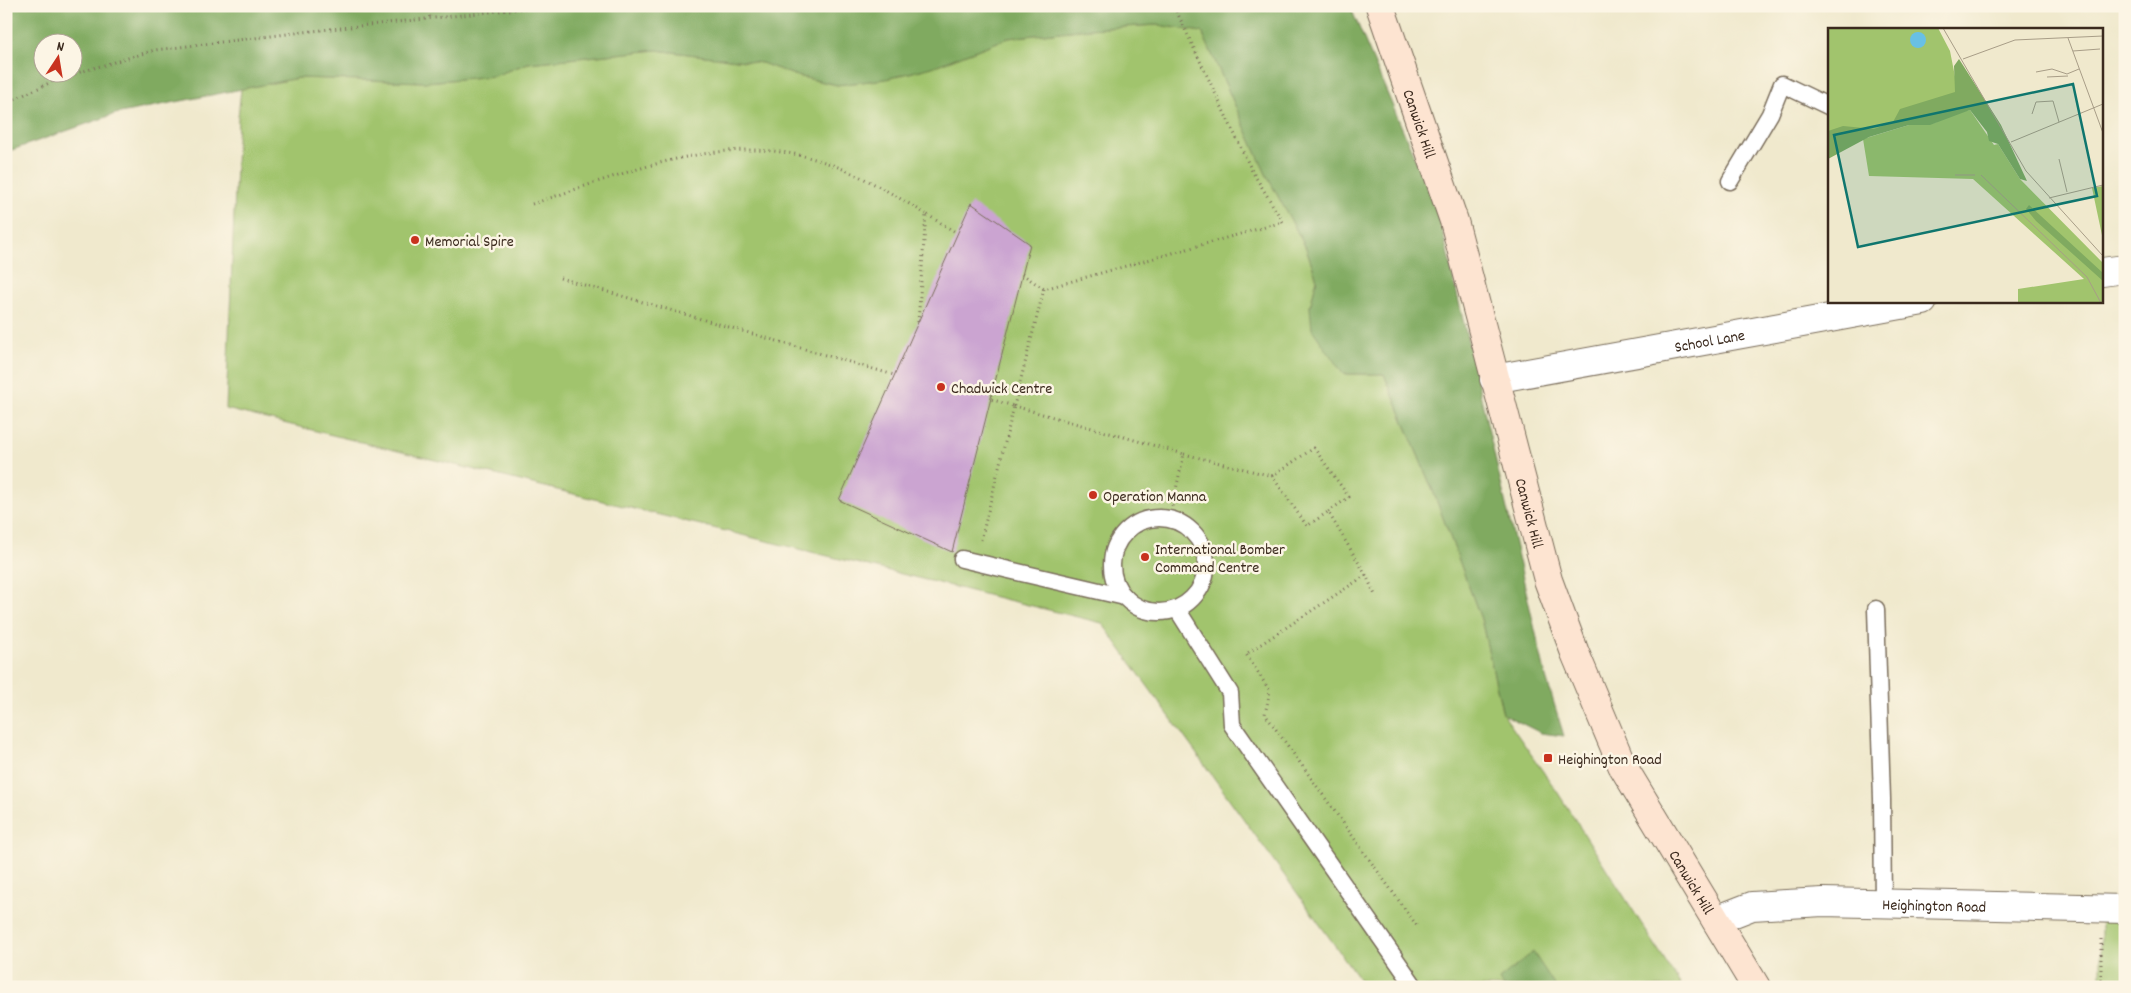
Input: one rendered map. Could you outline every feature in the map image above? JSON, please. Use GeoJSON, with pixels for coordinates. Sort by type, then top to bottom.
{"type":"FeatureCollection","features":[{"type":"Feature","properties":{"kind":"main road","name":"Canwick Hill"},"geometry":{"type":"LineString","coordinates":[[1380,6],[1454,220],[1548,580],[1574,653],[1622,765],[1756,987]]}},
{"type":"Feature","properties":{"kind":"street"},"geometry":{"type":"LineString","coordinates":[[2104,272],[2125,269]]}},
{"type":"Feature","properties":{"kind":"street","name":"School Lane"},"geometry":{"type":"LineString","coordinates":[[1494,379],[1918,302]]}},
{"type":"Feature","properties":{"kind":"street","name":"Heighington Road"},"geometry":{"type":"LineString","coordinates":[[1716,920],[1752,906],[1823,902],[2113,909]]}},
{"type":"Feature","properties":{"kind":"lane"},"geometry":{"type":"LineString","coordinates":[[1730,182],[1770,114],[1782,84],[1828,106]]}},
{"type":"Feature","properties":{"kind":"lane"},"geometry":{"type":"LineString","coordinates":[[1148,520],[1179,522],[1192,531],[1201,544],[1206,559],[1205,574],[1200,589],[1190,601],[1177,609],[1163,612],[1148,611],[1133,604],[1125,597],[1121,594],[1114,579],[1112,564],[1114,548],[1122,535],[1134,525],[1148,520]]}},
{"type":"Feature","properties":{"kind":"lane"},"geometry":{"type":"LineString","coordinates":[[969,560],[1125,597]]}},
{"type":"Feature","properties":{"kind":"lane"},"geometry":{"type":"LineString","coordinates":[[1177,609],[1230,693],[1232,725],[1415,987]]}},
{"type":"Feature","properties":{"kind":"lane"},"geometry":{"type":"LineString","coordinates":[[1876,609],[1883,904]]}},
{"type":"Feature","properties":{"kind":"path"},"geometry":{"type":"LineString","coordinates":[[428,6],[430,18]]}},
{"type":"Feature","properties":{"kind":"path"},"geometry":{"type":"LineString","coordinates":[[6,103],[60,78],[155,50],[547,6]]}},
{"type":"Feature","properties":{"kind":"path"},"geometry":{"type":"LineString","coordinates":[[1022,274],[1044,289],[1283,222],[1252,171],[1174,6]]}},
{"type":"Feature","properties":{"kind":"path"},"geometry":{"type":"LineString","coordinates":[[532,204],[683,157],[737,150],[787,152],[830,164],[875,182],[957,233]]}},
{"type":"Feature","properties":{"kind":"path"},"geometry":{"type":"LineString","coordinates":[[918,322],[926,214]]}},
{"type":"Feature","properties":{"kind":"path"},"geometry":{"type":"LineString","coordinates":[[560,278],[894,374]]}},
{"type":"Feature","properties":{"kind":"path"},"geometry":{"type":"LineString","coordinates":[[969,560],[1014,406],[1044,289]]}},
{"type":"Feature","properties":{"kind":"path"},"geometry":{"type":"LineString","coordinates":[[990,399],[1184,454],[1272,476],[1307,526],[1349,497],[1314,448],[1272,476]]}},
{"type":"Feature","properties":{"kind":"path"},"geometry":{"type":"LineString","coordinates":[[1169,520],[1184,454]]}},
{"type":"Feature","properties":{"kind":"path"},"geometry":{"type":"LineString","coordinates":[[1328,512],[1366,575],[1375,595]]}},
{"type":"Feature","properties":{"kind":"path"},"geometry":{"type":"LineString","coordinates":[[1366,575],[1246,654],[1270,691],[1265,714],[1417,926]]}},
{"type":"Feature","properties":{"kind":"path"},"geometry":{"type":"LineString","coordinates":[[2102,987],[2113,909]]}},
{"type":"Feature","properties":{"kind":"green space"},"geometry":{"type":"Polygon","coordinates":[[[6,6],[330,6],[350,15],[406,6],[1350,6],[1438,212],[1546,677],[1564,736],[1541,733],[1503,714],[1481,619],[1433,491],[1384,374],[1343,374],[1312,329],[1310,307],[1317,279],[1306,248],[1266,174],[1202,32],[1157,25],[1087,29],[1008,38],[932,67],[886,79],[837,85],[797,76],[762,63],[656,50],[528,63],[494,76],[426,82],[298,78],[115,114],[6,152],[6,6]]]}},
{"type":"Feature","properties":{"kind":"green space","name":"International Bomber Command Centre"},"geometry":{"type":"Polygon","coordinates":[[[1158,25],[1202,32],[1266,174],[1306,248],[1317,279],[1310,307],[1343,374],[1384,374],[1433,491],[1481,619],[1503,714],[1558,793],[1682,987],[1365,987],[1102,623],[226,409],[238,117],[241,89],[298,78],[426,82],[494,76],[528,63],[656,50],[762,63],[797,76],[837,85],[886,79],[932,67],[1008,38],[1087,29],[1158,25]]]}},
{"type":"Feature","properties":{"kind":"green space"},"geometry":{"type":"Polygon","coordinates":[[[2101,920],[2125,921],[2125,987],[2101,987],[2101,920]]]}},
{"type":"Feature","properties":{"kind":"green space"},"geometry":{"type":"Polygon","coordinates":[[[1533,952],[1556,987],[1503,987],[1499,980],[1533,952]]]}},
{"type":"Feature","properties":{"kind":"building","name":"Chadwick Centre"},"geometry":{"type":"Polygon","coordinates":[[[971,203],[1030,244],[952,552],[839,500],[971,203]]]}},
{"type":"Feature","properties":{"kind":"place","name":"Memorial Spire"},"geometry":{"type":"Point","coordinates":[415,240]}},
{"type":"Feature","properties":{"kind":"place","name":"Chadwick Centre"},"geometry":{"type":"Point","coordinates":[941,387]}},
{"type":"Feature","properties":{"kind":"place","name":"Operation Manna"},"geometry":{"type":"Point","coordinates":[1093,495]}},
{"type":"Feature","properties":{"kind":"place","name":"International Bomber Command Centre"},"geometry":{"type":"Point","coordinates":[1145,557]}},
{"type":"Feature","properties":{"kind":"place","name":"Heighington Road"},"geometry":{"type":"Point","coordinates":[1548,758]}}]}
